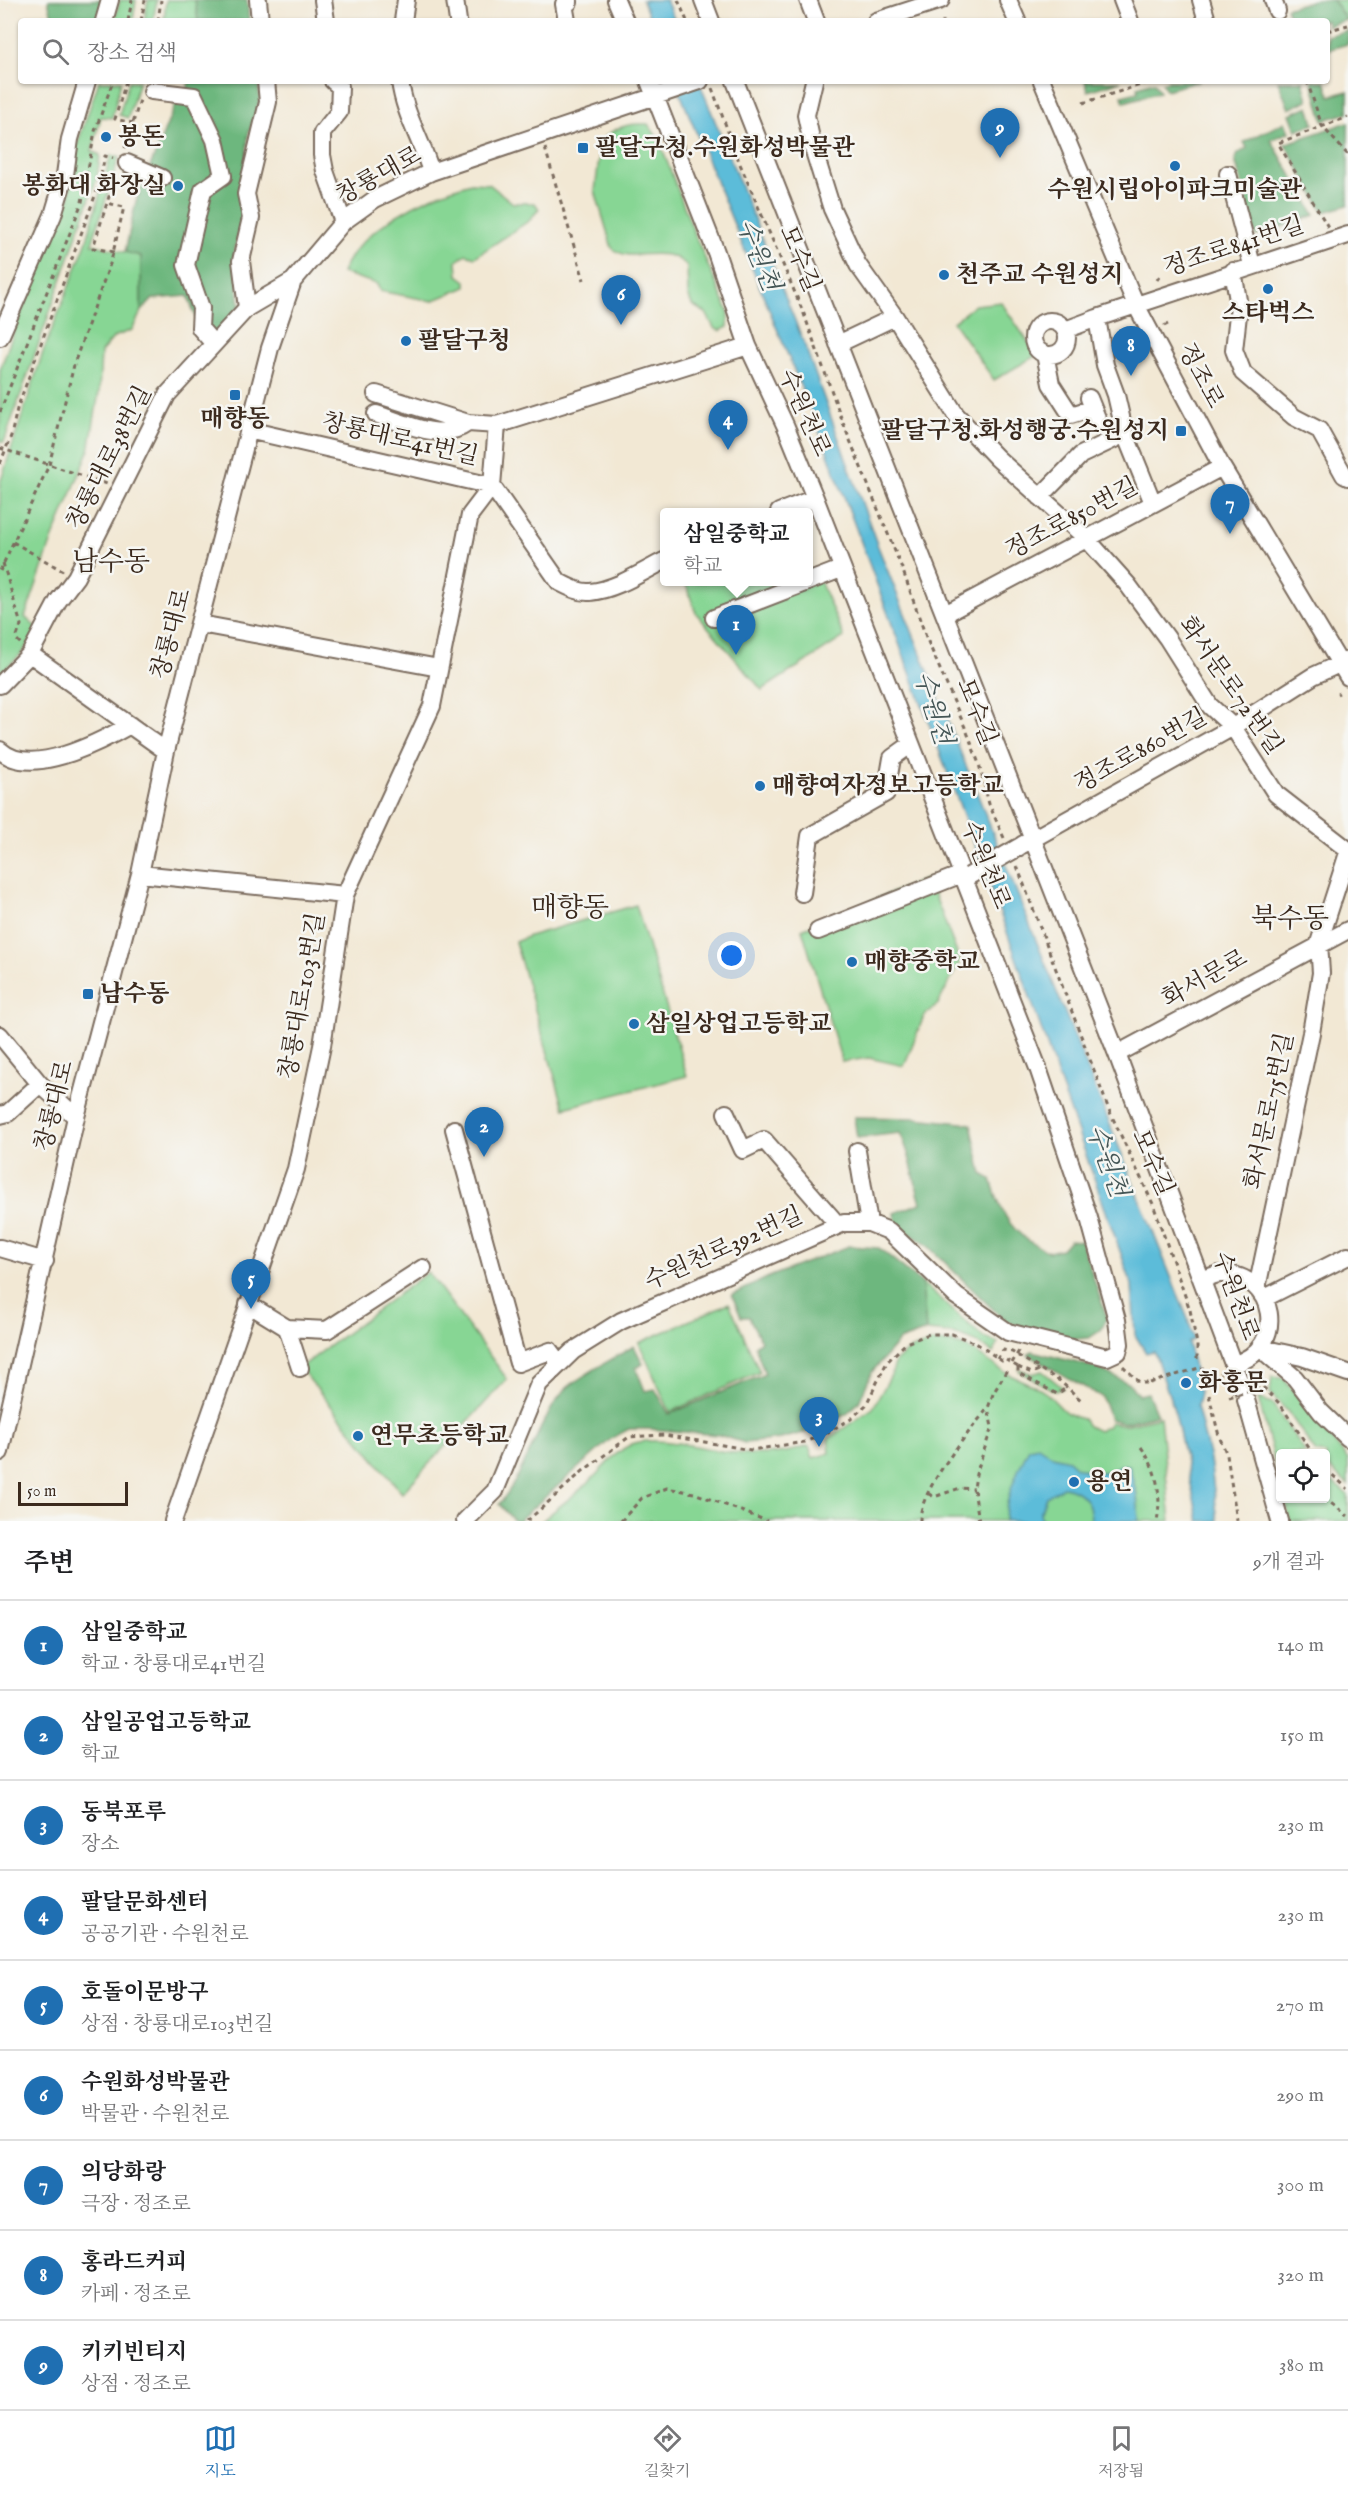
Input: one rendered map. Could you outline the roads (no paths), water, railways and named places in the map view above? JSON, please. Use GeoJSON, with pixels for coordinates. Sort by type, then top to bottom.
{"type":"FeatureCollection","features":[{"type":"Feature","properties":{"kind":"street"},"geometry":{"type":"LineString","coordinates":[[105,18],[110,0]]}},
{"type":"Feature","properties":{"kind":"street"},"geometry":{"type":"LineString","coordinates":[[258,0],[260,18]]}},
{"type":"Feature","properties":{"kind":"street"},"geometry":{"type":"LineString","coordinates":[[323,0],[326,18]]}},
{"type":"Feature","properties":{"kind":"street"},"geometry":{"type":"LineString","coordinates":[[403,18],[406,0]]}},
{"type":"Feature","properties":{"kind":"street"},"geometry":{"type":"LineString","coordinates":[[455,0],[458,18]]}},
{"type":"Feature","properties":{"kind":"street"},"geometry":{"type":"LineString","coordinates":[[566,18],[564,4],[569,2],[568,0]]}},
{"type":"Feature","properties":{"kind":"street"},"geometry":{"type":"LineString","coordinates":[[615,0],[624,18]]}},
{"type":"Feature","properties":{"kind":"street"},"geometry":{"type":"LineString","coordinates":[[703,0],[710,18]]}},
{"type":"Feature","properties":{"kind":"street"},"geometry":{"type":"LineString","coordinates":[[808,0],[815,18]]}},
{"type":"Feature","properties":{"kind":"street"},"geometry":{"type":"LineString","coordinates":[[880,18],[897,7],[941,0]]}},
{"type":"Feature","properties":{"kind":"street"},"geometry":{"type":"LineString","coordinates":[[1008,0],[1016,18]]}},
{"type":"Feature","properties":{"kind":"street"},"geometry":{"type":"LineString","coordinates":[[1122,0],[1129,18]]}},
{"type":"Feature","properties":{"kind":"street"},"geometry":{"type":"LineString","coordinates":[[1201,0],[1206,18]]}},
{"type":"Feature","properties":{"kind":"street"},"geometry":{"type":"LineString","coordinates":[[0,337],[53,215],[65,175],[70,139],[86,84]]}},
{"type":"Feature","properties":{"kind":"street"},"geometry":{"type":"LineString","coordinates":[[247,308],[241,261],[251,218],[246,194],[268,102],[266,84]]}},
{"type":"Feature","properties":{"kind":"street"},"geometry":{"type":"LineString","coordinates":[[341,84],[339,112],[322,133],[322,155],[325,171],[343,222]]}},
{"type":"Feature","properties":{"kind":"street","name":"창룡대로"},"geometry":{"type":"LineString","coordinates":[[0,1452],[76,1117],[140,874],[166,751],[270,348],[293,281],[343,222],[375,199],[431,172],[541,135],[652,89],[682,84]]}},
{"type":"Feature","properties":{"kind":"street","name":"수원천로"},"geometry":{"type":"LineString","coordinates":[[736,84],[945,614],[1018,847],[1117,1054],[1203,1279],[1228,1368],[1280,1521]]}},
{"type":"Feature","properties":{"kind":"street","name":"화서문로72번길"},"geometry":{"type":"LineString","coordinates":[[813,84],[806,115],[813,148],[832,209],[858,265],[895,317],[956,415],[997,458],[1086,538],[1147,612],[1210,706],[1233,727],[1276,794],[1348,851]]}},
{"type":"Feature","properties":{"kind":"street","name":"정조로"},"geometry":{"type":"LineString","coordinates":[[1043,84],[1136,305],[1222,467],[1345,667]]}},
{"type":"Feature","properties":{"kind":"street"},"geometry":{"type":"LineString","coordinates":[[400,86],[431,172]]}},
{"type":"Feature","properties":{"kind":"street","name":"수원천로"},"geometry":{"type":"LineString","coordinates":[[652,89],[716,252],[748,346],[786,427],[910,745],[965,876],[1038,1068],[1089,1218],[1120,1334],[1120,1344],[1113,1356],[1100,1356],[1008,1332],[956,1296],[889,1231],[868,1223]]}},
{"type":"Feature","properties":{"kind":"street"},"geometry":{"type":"LineString","coordinates":[[152,91],[194,96],[215,140],[223,176],[203,190],[186,265],[201,308],[200,328],[214,344]]}},
{"type":"Feature","properties":{"kind":"street"},"geometry":{"type":"LineString","coordinates":[[127,163],[162,178]]}},
{"type":"Feature","properties":{"kind":"street"},"geometry":{"type":"LineString","coordinates":[[1228,174],[1252,265]]}},
{"type":"Feature","properties":{"kind":"street","name":"정조로841번길"},"geometry":{"type":"LineString","coordinates":[[1065,330],[1233,271],[1342,237]]}},
{"type":"Feature","properties":{"kind":"street"},"geometry":{"type":"LineString","coordinates":[[1233,271],[1239,306],[1234,350],[1243,374],[1294,417],[1319,430],[1344,475],[1348,477]]}},
{"type":"Feature","properties":{"kind":"street","name":"창룡대로38번길"},"geometry":{"type":"LineString","coordinates":[[0,685],[30,654],[58,601],[76,577],[167,395],[247,308],[293,281]]}},
{"type":"Feature","properties":{"kind":"street"},"geometry":{"type":"LineString","coordinates":[[838,344],[895,317]]}},
{"type":"Feature","properties":{"kind":"street"},"geometry":{"type":"LineString","coordinates":[[1097,318],[1105,365],[1116,395],[1125,434],[1154,503]]}},
{"type":"Feature","properties":{"kind":"street"},"geometry":{"type":"LineString","coordinates":[[1045,354],[1060,351],[1066,341],[1065,330],[1052,321],[1037,327],[1033,342],[1045,354],[1051,384],[1071,415],[1091,403],[1101,428]]}},
{"type":"Feature","properties":{"kind":"street"},"geometry":{"type":"LineString","coordinates":[[376,394],[468,423],[497,424],[748,346]]}},
{"type":"Feature","properties":{"kind":"street"},"geometry":{"type":"LineString","coordinates":[[376,414],[443,434],[458,430],[468,423]]}},
{"type":"Feature","properties":{"kind":"street"},"geometry":{"type":"LineString","coordinates":[[492,486],[497,424]]}},
{"type":"Feature","properties":{"kind":"street","name":"창룡대로41번길"},"geometry":{"type":"LineString","coordinates":[[249,430],[492,486],[559,582],[575,591],[590,592],[614,585],[660,563]]}},
{"type":"Feature","properties":{"kind":"street"},"geometry":{"type":"LineString","coordinates":[[1040,497],[1081,454],[1125,434]]}},
{"type":"Feature","properties":{"kind":"street","name":"정조로850번길"},"geometry":{"type":"LineString","coordinates":[[945,614],[1222,467]]}},
{"type":"Feature","properties":{"kind":"street","name":"창룡대로103번길"},"geometry":{"type":"LineString","coordinates":[[172,1521],[296,1169],[322,1046],[345,895],[432,706],[470,515],[492,486]]}},
{"type":"Feature","properties":{"kind":"street"},"geometry":{"type":"LineString","coordinates":[[791,508],[814,498]]}},
{"type":"Feature","properties":{"kind":"street"},"geometry":{"type":"LineString","coordinates":[[813,580],[841,569]]}},
{"type":"Feature","properties":{"kind":"street"},"geometry":{"type":"LineString","coordinates":[[714,618],[797,586]]}},
{"type":"Feature","properties":{"kind":"street"},"geometry":{"type":"LineString","coordinates":[[200,624],[439,668]]}},
{"type":"Feature","properties":{"kind":"street"},"geometry":{"type":"LineString","coordinates":[[30,654],[166,751]]}},
{"type":"Feature","properties":{"kind":"street","name":"정조로860번길"},"geometry":{"type":"LineString","coordinates":[[818,931],[965,876],[1233,727],[1313,676],[1345,667]]}},
{"type":"Feature","properties":{"kind":"street"},"geometry":{"type":"LineString","coordinates":[[0,750],[4,754],[32,762],[92,746],[130,725]]}},
{"type":"Feature","properties":{"kind":"street"},"geometry":{"type":"LineString","coordinates":[[802,893],[810,836],[886,793],[892,758],[910,745]]}},
{"type":"Feature","properties":{"kind":"street"},"geometry":{"type":"LineString","coordinates":[[1319,943],[1348,851]]}},
{"type":"Feature","properties":{"kind":"street"},"geometry":{"type":"LineString","coordinates":[[140,874],[345,895]]}},
{"type":"Feature","properties":{"kind":"street","name":"화서문로"},"geometry":{"type":"LineString","coordinates":[[1117,1054],[1319,943],[1348,930]]}},
{"type":"Feature","properties":{"kind":"street","name":"화서문로75번길"},"geometry":{"type":"LineString","coordinates":[[1261,1293],[1321,973],[1319,943]]}},
{"type":"Feature","properties":{"kind":"street"},"geometry":{"type":"LineString","coordinates":[[0,1035],[40,1084],[76,1117]]}},
{"type":"Feature","properties":{"kind":"street"},"geometry":{"type":"LineString","coordinates":[[0,1116],[8,1113],[40,1084]]}},
{"type":"Feature","properties":{"kind":"street"},"geometry":{"type":"LineString","coordinates":[[726,1113],[743,1150],[764,1140],[838,1225]]}},
{"type":"Feature","properties":{"kind":"street"},"geometry":{"type":"LineString","coordinates":[[454,1129],[518,1363],[550,1351],[559,1363]]}},
{"type":"Feature","properties":{"kind":"street"},"geometry":{"type":"LineString","coordinates":[[857,1151],[868,1223]]}},
{"type":"Feature","properties":{"kind":"street","name":"수원천로392번길"},"geometry":{"type":"LineString","coordinates":[[465,1521],[495,1491],[539,1384],[559,1363],[621,1321],[838,1225],[857,1221],[868,1223]]}},
{"type":"Feature","properties":{"kind":"street"},"geometry":{"type":"LineString","coordinates":[[0,1248],[45,1261]]}},
{"type":"Feature","properties":{"kind":"street"},"geometry":{"type":"LineString","coordinates":[[1261,1293],[1348,1256]]}},
{"type":"Feature","properties":{"kind":"street"},"geometry":{"type":"LineString","coordinates":[[248,1304],[288,1328],[327,1330],[423,1268]]}},
{"type":"Feature","properties":{"kind":"street"},"geometry":{"type":"LineString","coordinates":[[1203,1279],[1222,1274],[1243,1280],[1261,1293],[1270,1331],[1254,1355],[1228,1368]]}},
{"type":"Feature","properties":{"kind":"street"},"geometry":{"type":"LineString","coordinates":[[288,1328],[300,1368]]}},
{"type":"Feature","properties":{"kind":"street"},"geometry":{"type":"LineString","coordinates":[[1260,1348],[1302,1357],[1348,1373]]}},
{"type":"Feature","properties":{"kind":"street"},"geometry":{"type":"LineString","coordinates":[[1260,1348],[1295,1378],[1321,1412],[1348,1438]]}},
{"type":"Feature","properties":{"kind":"water"},"geometry":{"type":"Polygon","coordinates":[[[642,0],[666,0],[674,18],[650,18],[642,0]]]}},
{"type":"Feature","properties":{"kind":"water","name":"수원천"},"geometry":{"type":"Polygon","coordinates":[[[676,84],[700,84],[804,343],[877,544],[1188,1319],[1194,1339],[1188,1342],[1200,1393],[1197,1406],[1210,1459],[1218,1521],[1199,1521],[1175,1413],[1154,1351],[1146,1353],[1135,1335],[1132,1285],[1003,921],[824,443],[676,84]]]}},
{"type":"Feature","properties":{"kind":"water","name":"용연"},"geometry":{"type":"Polygon","coordinates":[[[1038,1446],[1053,1456],[1068,1460],[1076,1467],[1090,1472],[1105,1472],[1122,1465],[1129,1465],[1137,1495],[1139,1521],[1091,1521],[1091,1514],[1084,1498],[1075,1491],[1063,1487],[1046,1497],[1040,1514],[1042,1521],[1005,1521],[1007,1502],[1017,1474],[1029,1448],[1038,1446]]]}},
{"type":"Feature","properties":{"kind":"place","name":"봉돈"},"geometry":{"type":"Point","coordinates":[106,137]}},
{"type":"Feature","properties":{"kind":"place","name":"팔달구청.수원화성박물관"},"geometry":{"type":"Point","coordinates":[583,148]}},
{"type":"Feature","properties":{"kind":"place","name":"키키빈티지"},"geometry":{"type":"Point","coordinates":[1000,158]}},
{"type":"Feature","properties":{"kind":"place","name":"수원시립아이파크미술관"},"geometry":{"type":"Point","coordinates":[1175,166]}},
{"type":"Feature","properties":{"kind":"place","name":"봉화대 화장실"},"geometry":{"type":"Point","coordinates":[178,186]}},
{"type":"Feature","properties":{"kind":"place","name":"천주교 수원성지"},"geometry":{"type":"Point","coordinates":[944,275]}},
{"type":"Feature","properties":{"kind":"place","name":"스타벅스"},"geometry":{"type":"Point","coordinates":[1268,289]}},
{"type":"Feature","properties":{"kind":"place","name":"수원화성박물관"},"geometry":{"type":"Point","coordinates":[621,325]}},
{"type":"Feature","properties":{"kind":"place","name":"팔달구청"},"geometry":{"type":"Point","coordinates":[406,341]}},
{"type":"Feature","properties":{"kind":"place","name":"홍라드커피"},"geometry":{"type":"Point","coordinates":[1131,376]}},
{"type":"Feature","properties":{"kind":"place","name":"매향동"},"geometry":{"type":"Point","coordinates":[235,395]}},
{"type":"Feature","properties":{"kind":"place","name":"팔달구청.화성행궁.수원성지"},"geometry":{"type":"Point","coordinates":[1181,431]}},
{"type":"Feature","properties":{"kind":"place","name":"팔달문화센터"},"geometry":{"type":"Point","coordinates":[728,450]}},
{"type":"Feature","properties":{"kind":"place","name":"의당화랑"},"geometry":{"type":"Point","coordinates":[1230,534]}},
{"type":"Feature","properties":{"kind":"place","name":"삼일중학교"},"geometry":{"type":"Point","coordinates":[736,655]}},
{"type":"Feature","properties":{"kind":"place","name":"매향여자정보고등학교"},"geometry":{"type":"Point","coordinates":[760,786]}},
{"type":"Feature","properties":{"kind":"place","name":"매향중학교"},"geometry":{"type":"Point","coordinates":[852,962]}},
{"type":"Feature","properties":{"kind":"place","name":"남수동"},"geometry":{"type":"Point","coordinates":[88,994]}},
{"type":"Feature","properties":{"kind":"place","name":"삼일상업고등학교"},"geometry":{"type":"Point","coordinates":[634,1024]}},
{"type":"Feature","properties":{"kind":"place","name":"삼일공업고등학교"},"geometry":{"type":"Point","coordinates":[484,1157]}},
{"type":"Feature","properties":{"kind":"place","name":"호돌이문방구"},"geometry":{"type":"Point","coordinates":[251,1309]}},
{"type":"Feature","properties":{"kind":"place","name":"화홍문"},"geometry":{"type":"Point","coordinates":[1186,1383]}},
{"type":"Feature","properties":{"kind":"place","name":"연무초등학교"},"geometry":{"type":"Point","coordinates":[358,1436]}},
{"type":"Feature","properties":{"kind":"place","name":"동북포루"},"geometry":{"type":"Point","coordinates":[819,1447]}},
{"type":"Feature","properties":{"kind":"place","name":"용연"},"geometry":{"type":"Point","coordinates":[1074,1482]}},
{"type":"Feature","properties":{"kind":"district","name":"남수동"},"geometry":{"type":"Point","coordinates":[111,563]}},
{"type":"Feature","properties":{"kind":"district","name":"매향동"},"geometry":{"type":"Point","coordinates":[570,909]}},
{"type":"Feature","properties":{"kind":"district","name":"북수동"},"geometry":{"type":"Point","coordinates":[1290,920]}}]}
